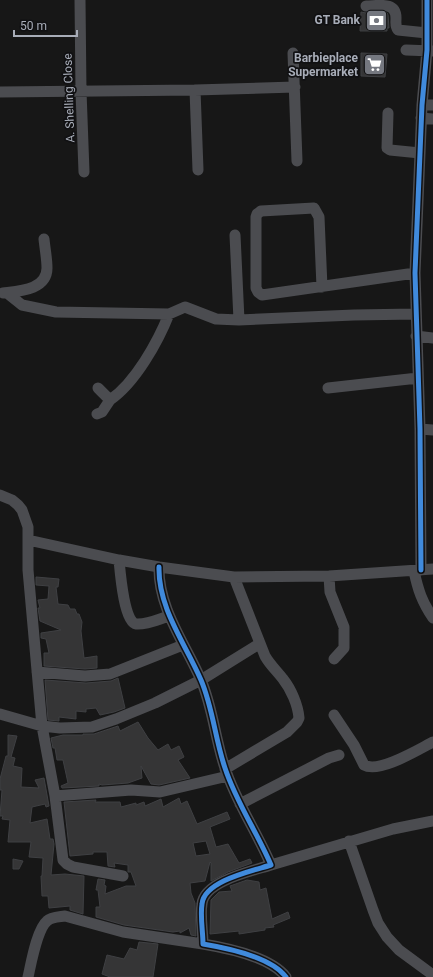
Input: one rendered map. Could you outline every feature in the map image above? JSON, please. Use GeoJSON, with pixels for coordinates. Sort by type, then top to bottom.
{"type":"FeatureCollection","features":[{"type":"Feature","properties":{"kind":"street","name":"A. Shelling Close"},"geometry":{"type":"LineString","coordinates":[[80,0],[84,172]]}},
{"type":"Feature","properties":{"kind":"street"},"geometry":{"type":"LineString","coordinates":[[427,0],[431,25],[430,50],[421,118],[415,273],[415,314],[420,429],[419,592],[426,608],[433,618]]}},
{"type":"Feature","properties":{"kind":"street"},"geometry":{"type":"LineString","coordinates":[[366,6],[389,6],[393,8],[396,12],[396,27],[398,30],[431,25]]}},
{"type":"Feature","properties":{"kind":"street"},"geometry":{"type":"LineString","coordinates":[[406,50],[430,50]]}},
{"type":"Feature","properties":{"kind":"street"},"geometry":{"type":"LineString","coordinates":[[293,53],[297,161]]}},
{"type":"Feature","properties":{"kind":"street"},"geometry":{"type":"LineString","coordinates":[[0,92],[195,90],[295,87]]}},
{"type":"Feature","properties":{"kind":"street"},"geometry":{"type":"LineString","coordinates":[[195,90],[198,170]]}},
{"type":"Feature","properties":{"kind":"street"},"geometry":{"type":"LineString","coordinates":[[422,105],[433,105]]}},
{"type":"Feature","properties":{"kind":"street"},"geometry":{"type":"LineString","coordinates":[[388,113],[387,148],[390,150],[420,153]]}},
{"type":"Feature","properties":{"kind":"street"},"geometry":{"type":"LineString","coordinates":[[421,118],[433,119]]}},
{"type":"Feature","properties":{"kind":"street"},"geometry":{"type":"LineString","coordinates":[[322,287],[320,217],[314,208],[261,211],[257,214],[256,288],[262,295],[322,287],[415,273]]}},
{"type":"Feature","properties":{"kind":"street"},"geometry":{"type":"LineString","coordinates":[[236,235],[239,320]]}},
{"type":"Feature","properties":{"kind":"street"},"geometry":{"type":"LineString","coordinates":[[3,293],[26,290],[38,286],[44,279],[47,270],[44,240]]}},
{"type":"Feature","properties":{"kind":"street"},"geometry":{"type":"LineString","coordinates":[[3,293],[22,305],[56,312],[169,314],[185,307],[216,319],[239,320],[415,314]]}},
{"type":"Feature","properties":{"kind":"street"},"geometry":{"type":"LineString","coordinates":[[97,414],[102,412],[110,400],[117,395],[134,376],[162,331],[169,314]]}},
{"type":"Feature","properties":{"kind":"street"},"geometry":{"type":"LineString","coordinates":[[416,336],[433,338]]}},
{"type":"Feature","properties":{"kind":"street"},"geometry":{"type":"LineString","coordinates":[[328,388],[418,378]]}},
{"type":"Feature","properties":{"kind":"street"},"geometry":{"type":"LineString","coordinates":[[98,388],[110,400]]}},
{"type":"Feature","properties":{"kind":"street"},"geometry":{"type":"LineString","coordinates":[[420,429],[433,430]]}},
{"type":"Feature","properties":{"kind":"street"},"geometry":{"type":"LineString","coordinates":[[0,495],[12,500],[22,510],[28,527],[28,570],[42,726],[55,796],[65,863],[73,867],[123,876]]}},
{"type":"Feature","properties":{"kind":"street"},"geometry":{"type":"LineString","coordinates":[[28,540],[119,560],[234,577],[329,576],[433,569]]}},
{"type":"Feature","properties":{"kind":"street"},"geometry":{"type":"LineString","coordinates":[[119,560],[125,604],[133,623],[148,623],[169,616]]}},
{"type":"Feature","properties":{"kind":"street"},"geometry":{"type":"LineString","coordinates":[[159,567],[161,594],[169,616],[201,680],[226,772],[240,804],[271,864]]}},
{"type":"Feature","properties":{"kind":"street"},"geometry":{"type":"LineString","coordinates":[[329,576],[330,592],[344,627],[344,648],[334,659]]}},
{"type":"Feature","properties":{"kind":"street"},"geometry":{"type":"LineString","coordinates":[[55,796],[131,790],[160,792],[226,772],[287,732],[297,722],[299,718],[292,694],[284,680],[270,664],[259,644],[234,577]]}},
{"type":"Feature","properties":{"kind":"street"},"geometry":{"type":"LineString","coordinates":[[0,714],[42,726],[60,728],[92,726],[116,719],[155,703],[201,680],[259,644]]}},
{"type":"Feature","properties":{"kind":"street"},"geometry":{"type":"LineString","coordinates":[[37,672],[85,676],[110,674],[183,645]]}},
{"type":"Feature","properties":{"kind":"street"},"geometry":{"type":"LineString","coordinates":[[334,715],[354,745],[364,765],[367,767],[381,766],[393,762],[433,742]]}},
{"type":"Feature","properties":{"kind":"street"},"geometry":{"type":"LineString","coordinates":[[240,804],[329,758],[339,755]]}},
{"type":"Feature","properties":{"kind":"street"},"geometry":{"type":"LineString","coordinates":[[204,944],[202,904],[204,896],[209,890],[218,884],[238,875],[271,864],[349,841],[393,829],[433,822]]}},
{"type":"Feature","properties":{"kind":"street"},"geometry":{"type":"LineString","coordinates":[[349,841],[378,923],[398,950],[433,975]]}},
{"type":"Feature","properties":{"kind":"street"},"geometry":{"type":"LineString","coordinates":[[28,977],[34,951],[43,925],[48,920],[65,916],[123,932],[222,947],[246,953],[272,966],[283,973],[286,977]]}},
{"type":"Feature","properties":{"kind":"building","name":"GT Bank"},"geometry":{"type":"Polygon","coordinates":[[[361,12],[387,13],[389,28],[387,28],[387,31],[360,31],[361,12]]]}},
{"type":"Feature","properties":{"kind":"building","name":"Barbieplace Supermarket"},"geometry":{"type":"Polygon","coordinates":[[[361,53],[387,54],[385,77],[361,76],[361,53]]]}},
{"type":"Feature","properties":{"kind":"building"},"geometry":{"type":"Polygon","coordinates":[[[36,577],[59,579],[58,587],[56,587],[58,604],[68,605],[70,609],[75,609],[77,614],[79,614],[82,622],[81,631],[84,658],[97,656],[97,668],[85,669],[44,666],[44,653],[49,653],[46,639],[41,638],[41,633],[61,630],[40,621],[38,608],[40,608],[38,600],[48,599],[49,586],[36,585],[36,577]]]}},
{"type":"Feature","properties":{"kind":"building"},"geometry":{"type":"Polygon","coordinates":[[[118,678],[125,708],[100,715],[96,708],[86,709],[86,712],[76,711],[76,719],[59,717],[59,721],[48,720],[45,680],[86,683],[111,681],[118,678]]]}},
{"type":"Feature","properties":{"kind":"building"},"geometry":{"type":"Polygon","coordinates":[[[138,722],[158,750],[168,744],[171,750],[179,746],[184,757],[178,760],[190,778],[159,785],[151,784],[141,766],[142,778],[128,783],[62,788],[61,786],[68,783],[63,760],[57,760],[55,748],[53,748],[51,738],[63,735],[94,734],[118,726],[120,731],[138,722]]]}},
{"type":"Feature","properties":{"kind":"building"},"geometry":{"type":"Polygon","coordinates":[[[8,735],[17,736],[11,757],[15,758],[13,766],[22,768],[21,787],[39,788],[35,780],[44,778],[49,806],[46,807],[45,804],[32,807],[30,823],[47,819],[50,839],[53,839],[54,844],[51,875],[65,874],[84,876],[83,914],[70,910],[70,906],[49,908],[48,896],[42,896],[41,876],[43,858],[29,857],[31,842],[8,842],[10,820],[2,819],[3,816],[0,816],[2,790],[0,790],[0,779],[6,756],[8,756],[8,735]]]}},
{"type":"Feature","properties":{"kind":"building"},"geometry":{"type":"Polygon","coordinates":[[[179,798],[181,804],[187,801],[197,824],[227,812],[230,819],[210,827],[216,847],[228,844],[239,863],[250,859],[252,863],[228,872],[211,881],[210,862],[205,881],[190,883],[191,893],[195,903],[196,936],[191,935],[189,928],[180,933],[180,931],[173,932],[124,925],[96,917],[96,907],[100,907],[98,890],[96,890],[98,879],[105,880],[105,894],[126,886],[136,886],[131,872],[128,872],[128,865],[114,863],[115,867],[108,866],[107,852],[93,852],[93,854],[70,856],[64,802],[96,800],[95,802],[120,802],[121,807],[136,803],[136,805],[144,802],[145,806],[161,799],[163,807],[179,798]],[[206,841],[193,843],[196,856],[210,854],[206,841]]]}},
{"type":"Feature","properties":{"kind":"building"},"geometry":{"type":"Polygon","coordinates":[[[13,859],[23,861],[19,869],[13,869],[13,859]]]}},
{"type":"Feature","properties":{"kind":"building"},"geometry":{"type":"Polygon","coordinates":[[[247,880],[259,882],[260,890],[266,888],[272,919],[288,912],[290,918],[273,925],[274,927],[265,928],[265,930],[239,934],[239,931],[210,934],[211,900],[219,892],[232,891],[230,886],[247,880]]]}},
{"type":"Feature","properties":{"kind":"building"},"geometry":{"type":"Polygon","coordinates":[[[139,942],[158,944],[153,977],[110,977],[102,974],[107,955],[124,959],[130,948],[137,950],[139,942]]]}},
{"type":"Feature","properties":{"kind":"cycle path"},"geometry":{"type":"LineString","coordinates":[[421,570],[420,429],[415,273],[422,105],[427,50],[427,0]]}},
{"type":"Feature","properties":{"kind":"cycle path"},"geometry":{"type":"LineString","coordinates":[[159,567],[163,597],[174,625],[201,680],[230,781],[271,865],[230,878],[211,889],[205,896],[201,909],[203,944],[248,954],[270,964],[286,977]]}},
{"type":"Feature","properties":{"kind":"place","name":"GT Bank"},"geometry":{"type":"Point","coordinates":[376,20]}},
{"type":"Feature","properties":{"kind":"place","name":"Barbieplace Supermarket"},"geometry":{"type":"Point","coordinates":[374,65]}}]}
